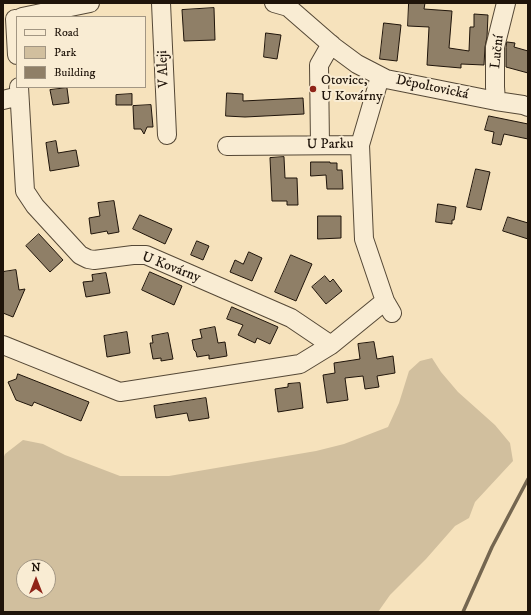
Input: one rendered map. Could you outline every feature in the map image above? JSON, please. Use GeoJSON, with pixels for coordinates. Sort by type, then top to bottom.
{"type":"FeatureCollection","features":[{"type":"Feature","properties":{"kind":"street"},"geometry":{"type":"LineString","coordinates":[[28,16],[90,3]]}},
{"type":"Feature","properties":{"kind":"street","name":"V Aleji"},"geometry":{"type":"LineString","coordinates":[[161,3],[167,135]]}},
{"type":"Feature","properties":{"kind":"street","name":"Luční"},"geometry":{"type":"LineString","coordinates":[[496,101],[496,47],[506,3]]}},
{"type":"Feature","properties":{"kind":"street","name":"Děpoltovická"},"geometry":{"type":"LineString","coordinates":[[283,4],[357,64],[380,77],[528,107]]}},
{"type":"Feature","properties":{"kind":"street"},"geometry":{"type":"LineString","coordinates":[[14,19],[16,43]]}},
{"type":"Feature","properties":{"kind":"street"},"geometry":{"type":"LineString","coordinates":[[320,145],[319,65],[331,44]]}},
{"type":"Feature","properties":{"kind":"street","name":"U Parku"},"geometry":{"type":"LineString","coordinates":[[227,146],[360,145],[380,77]]}},
{"type":"Feature","properties":{"kind":"street","name":"U Kovárny"},"geometry":{"type":"LineString","coordinates":[[14,94],[25,191],[35,206],[80,255],[94,260],[132,255],[146,255],[291,318],[331,345]]}},
{"type":"Feature","properties":{"kind":"street"},"geometry":{"type":"LineString","coordinates":[[3,345],[120,392],[300,364],[389,307],[364,239],[360,145]]}},
{"type":"Feature","properties":{"kind":"green space"},"geometry":{"type":"Polygon","coordinates":[[[432,358],[441,372],[458,392],[495,425],[510,443],[513,461],[475,502],[469,518],[455,526],[426,559],[390,595],[378,612],[3,612],[3,459],[5,454],[23,440],[43,444],[65,455],[120,476],[169,476],[316,451],[344,444],[388,427],[399,403],[409,371],[420,361],[432,358]]]}},
{"type":"Feature","properties":{"kind":"building"},"geometry":{"type":"Polygon","coordinates":[[[409,3],[425,3],[424,9],[452,11],[449,48],[469,51],[470,27],[474,27],[474,14],[488,15],[484,65],[461,64],[461,68],[427,65],[429,27],[408,26],[409,3]]]}},
{"type":"Feature","properties":{"kind":"building"},"geometry":{"type":"Polygon","coordinates":[[[214,8],[215,40],[184,41],[182,10],[214,8]]]}},
{"type":"Feature","properties":{"kind":"building"},"geometry":{"type":"Polygon","coordinates":[[[384,23],[401,25],[397,61],[380,59],[384,23]]]}},
{"type":"Feature","properties":{"kind":"building"},"geometry":{"type":"Polygon","coordinates":[[[266,33],[281,35],[277,59],[264,57],[266,33]]]}},
{"type":"Feature","properties":{"kind":"building"},"geometry":{"type":"Polygon","coordinates":[[[507,42],[515,43],[514,47],[528,51],[528,73],[506,67],[507,42]]]}},
{"type":"Feature","properties":{"kind":"building"},"geometry":{"type":"Polygon","coordinates":[[[67,88],[69,103],[53,105],[50,90],[67,88]]]}},
{"type":"Feature","properties":{"kind":"building"},"geometry":{"type":"Polygon","coordinates":[[[227,93],[243,94],[243,101],[303,98],[304,114],[245,117],[226,116],[227,93]]]}},
{"type":"Feature","properties":{"kind":"building"},"geometry":{"type":"Polygon","coordinates":[[[132,94],[132,105],[116,105],[116,95],[132,94]]]}},
{"type":"Feature","properties":{"kind":"building"},"geometry":{"type":"Polygon","coordinates":[[[151,105],[153,127],[147,127],[144,134],[141,129],[134,129],[133,106],[151,105]]]}},
{"type":"Feature","properties":{"kind":"building"},"geometry":{"type":"Polygon","coordinates":[[[489,116],[528,124],[528,139],[504,134],[501,145],[492,143],[494,132],[485,130],[489,116]]]}},
{"type":"Feature","properties":{"kind":"building"},"geometry":{"type":"Polygon","coordinates":[[[56,141],[58,153],[76,150],[79,166],[50,171],[46,143],[56,141]]]}},
{"type":"Feature","properties":{"kind":"building"},"geometry":{"type":"Polygon","coordinates":[[[284,157],[285,178],[297,178],[298,205],[287,205],[287,201],[272,201],[270,158],[284,157]]]}},
{"type":"Feature","properties":{"kind":"building"},"geometry":{"type":"Polygon","coordinates":[[[311,162],[337,163],[337,170],[342,170],[343,189],[327,189],[326,175],[311,176],[311,162]]]}},
{"type":"Feature","properties":{"kind":"building"},"geometry":{"type":"Polygon","coordinates":[[[476,169],[490,172],[481,210],[467,207],[476,169]]]}},
{"type":"Feature","properties":{"kind":"building"},"geometry":{"type":"Polygon","coordinates":[[[114,201],[119,232],[108,234],[107,231],[91,234],[89,218],[100,216],[98,203],[114,201]]]}},
{"type":"Feature","properties":{"kind":"building"},"geometry":{"type":"Polygon","coordinates":[[[438,204],[456,207],[452,224],[436,222],[438,204]]]}},
{"type":"Feature","properties":{"kind":"building"},"geometry":{"type":"Polygon","coordinates":[[[140,215],[172,229],[165,244],[133,229],[140,215]]]}},
{"type":"Feature","properties":{"kind":"building"},"geometry":{"type":"Polygon","coordinates":[[[318,216],[341,216],[341,238],[318,239],[318,216]]]}},
{"type":"Feature","properties":{"kind":"building"},"geometry":{"type":"Polygon","coordinates":[[[508,217],[528,223],[528,239],[503,231],[508,217]]]}},
{"type":"Feature","properties":{"kind":"building"},"geometry":{"type":"Polygon","coordinates":[[[39,234],[63,260],[50,272],[26,246],[39,234]]]}},
{"type":"Feature","properties":{"kind":"building"},"geometry":{"type":"Polygon","coordinates":[[[197,241],[209,246],[203,260],[191,255],[197,241]]]}},
{"type":"Feature","properties":{"kind":"building"},"geometry":{"type":"Polygon","coordinates":[[[249,252],[262,258],[252,281],[230,272],[235,260],[243,264],[249,252]]]}},
{"type":"Feature","properties":{"kind":"building"},"geometry":{"type":"Polygon","coordinates":[[[291,255],[312,264],[296,301],[275,292],[291,255]]]}},
{"type":"Feature","properties":{"kind":"building"},"geometry":{"type":"Polygon","coordinates":[[[16,270],[19,290],[25,289],[13,317],[3,313],[3,272],[16,270]]]}},
{"type":"Feature","properties":{"kind":"building"},"geometry":{"type":"Polygon","coordinates":[[[150,272],[182,286],[174,305],[142,290],[150,272]]]}},
{"type":"Feature","properties":{"kind":"building"},"geometry":{"type":"Polygon","coordinates":[[[106,273],[110,293],[86,297],[83,282],[93,281],[92,275],[106,273]]]}},
{"type":"Feature","properties":{"kind":"building"},"geometry":{"type":"Polygon","coordinates":[[[325,276],[330,282],[333,279],[342,291],[326,304],[312,287],[325,276]]]}},
{"type":"Feature","properties":{"kind":"building"},"geometry":{"type":"Polygon","coordinates":[[[232,307],[278,327],[270,344],[257,338],[255,343],[238,335],[243,325],[227,319],[232,307]]]}},
{"type":"Feature","properties":{"kind":"building"},"geometry":{"type":"Polygon","coordinates":[[[215,327],[218,343],[225,342],[227,356],[209,359],[209,355],[197,357],[192,340],[202,338],[200,330],[215,327]]]}},
{"type":"Feature","properties":{"kind":"building"},"geometry":{"type":"Polygon","coordinates":[[[127,332],[130,353],[107,357],[104,336],[127,332]]]}},
{"type":"Feature","properties":{"kind":"building"},"geometry":{"type":"Polygon","coordinates":[[[168,333],[173,359],[161,361],[161,358],[153,359],[150,343],[153,343],[152,336],[168,333]]]}},
{"type":"Feature","properties":{"kind":"building"},"geometry":{"type":"Polygon","coordinates":[[[374,342],[377,359],[393,356],[395,373],[377,376],[379,387],[365,389],[363,376],[345,378],[348,400],[327,403],[323,375],[335,373],[334,363],[360,359],[358,344],[374,342]]]}},
{"type":"Feature","properties":{"kind":"building"},"geometry":{"type":"Polygon","coordinates":[[[18,374],[89,402],[81,421],[34,402],[32,406],[16,400],[8,382],[16,379],[18,374]]]}},
{"type":"Feature","properties":{"kind":"building"},"geometry":{"type":"Polygon","coordinates":[[[300,383],[303,408],[278,412],[275,389],[288,387],[288,384],[300,383]]]}},
{"type":"Feature","properties":{"kind":"building"},"geometry":{"type":"Polygon","coordinates":[[[206,398],[209,418],[189,421],[187,413],[156,418],[154,406],[206,398]]]}},
{"type":"Feature","properties":{"kind":"waterway"},"geometry":{"type":"LineString","coordinates":[[463,612],[492,547],[528,479]]}},
{"type":"Feature","properties":{"kind":"place","name":"Otovice, U Kovárny"},"geometry":{"type":"Point","coordinates":[313,89]}}]}
